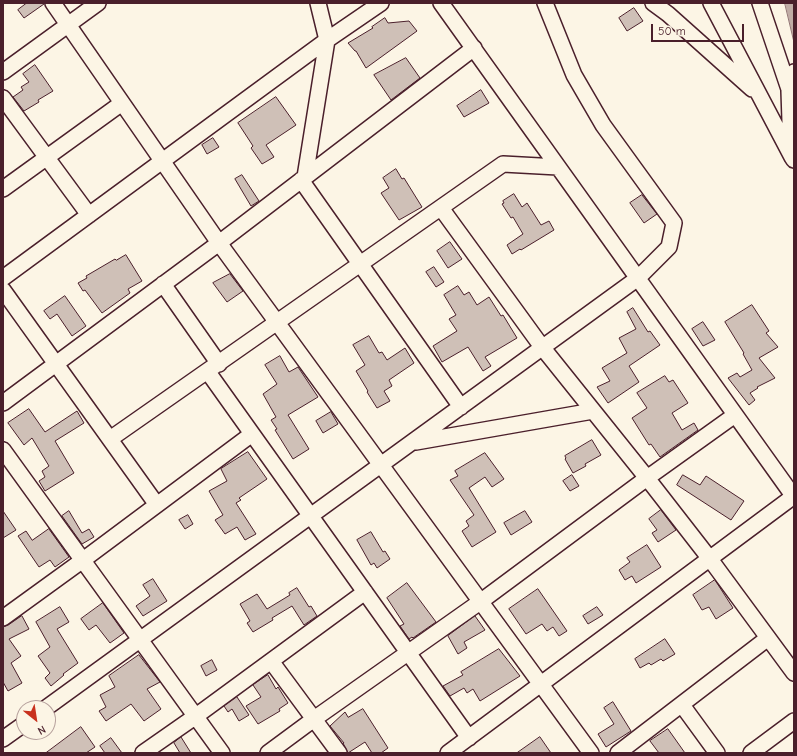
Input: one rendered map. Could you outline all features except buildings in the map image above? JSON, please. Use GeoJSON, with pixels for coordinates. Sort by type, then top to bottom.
{"type":"FeatureCollection","features":[{"type":"Feature","properties":{"kind":"street"},"geometry":{"type":"LineString","coordinates":[[53,3],[219,243],[591,753]]}},
{"type":"Feature","properties":{"kind":"street"},"geometry":{"type":"LineString","coordinates":[[3,72],[98,3]]}},
{"type":"Feature","properties":{"kind":"street"},"geometry":{"type":"LineString","coordinates":[[318,3],[327,40],[303,179],[360,264],[461,407]]}},
{"type":"Feature","properties":{"kind":"street"},"geometry":{"type":"LineString","coordinates":[[3,278],[327,40],[381,3]]}},
{"type":"Feature","properties":{"kind":"street"},"geometry":{"type":"LineString","coordinates":[[441,3],[794,496],[448,753]]}},
{"type":"Feature","properties":{"kind":"street"},"geometry":{"type":"LineString","coordinates":[[56,701],[638,278],[669,247],[674,223],[603,125],[574,75],[546,3]]}},
{"type":"Feature","properties":{"kind":"street"},"geometry":{"type":"LineString","coordinates":[[653,3],[668,14],[760,96]]}},
{"type":"Feature","properties":{"kind":"street"},"geometry":{"type":"LineString","coordinates":[[711,3],[793,162]]}},
{"type":"Feature","properties":{"kind":"street"},"geometry":{"type":"LineString","coordinates":[[760,3],[791,98]]}},
{"type":"Feature","properties":{"kind":"street"},"geometry":{"type":"LineString","coordinates":[[3,403],[219,243],[474,48]]}},
{"type":"Feature","properties":{"kind":"street"},"geometry":{"type":"LineString","coordinates":[[793,162],[791,98],[794,72]]}},
{"type":"Feature","properties":{"kind":"street"},"geometry":{"type":"LineString","coordinates":[[3,98],[89,215]]}},
{"type":"Feature","properties":{"kind":"street"},"geometry":{"type":"LineString","coordinates":[[3,188],[122,103]]}},
{"type":"Feature","properties":{"kind":"street"},"geometry":{"type":"LineString","coordinates":[[110,440],[504,164],[558,167]]}},
{"type":"Feature","properties":{"kind":"street"},"geometry":{"type":"LineString","coordinates":[[441,208],[542,347],[710,559],[794,674]]}},
{"type":"Feature","properties":{"kind":"street"},"geometry":{"type":"LineString","coordinates":[[163,284],[252,434],[469,738]]}},
{"type":"Feature","properties":{"kind":"street"},"geometry":{"type":"LineString","coordinates":[[3,290],[157,505]]}},
{"type":"Feature","properties":{"kind":"street"},"geometry":{"type":"LineString","coordinates":[[413,442],[593,412]]}},
{"type":"Feature","properties":{"kind":"street"},"geometry":{"type":"LineString","coordinates":[[268,753],[480,602],[646,478],[735,414]]}},
{"type":"Feature","properties":{"kind":"street"},"geometry":{"type":"LineString","coordinates":[[4,615],[83,560],[252,434]]}},
{"type":"Feature","properties":{"kind":"street"},"geometry":{"type":"LineString","coordinates":[[3,450],[222,753]]}},
{"type":"Feature","properties":{"kind":"street"},"geometry":{"type":"LineString","coordinates":[[143,753],[365,592]]}},
{"type":"Feature","properties":{"kind":"street"},"geometry":{"type":"LineString","coordinates":[[618,753],[768,638]]}},
{"type":"Feature","properties":{"kind":"street"},"geometry":{"type":"LineString","coordinates":[[271,661],[339,753]]}},
{"type":"Feature","properties":{"kind":"street"},"geometry":{"type":"LineString","coordinates":[[682,705],[716,753]]}},
{"type":"Feature","properties":{"kind":"street"},"geometry":{"type":"LineString","coordinates":[[751,753],[794,722]]}},
{"type":"Feature","properties":{"kind":"street"},"geometry":{"type":"LineString","coordinates":[[3,739],[16,730]]}},
{"type":"Feature","properties":{"kind":"shaded area"},"geometry":{"type":"Polygon","coordinates":[[[785,3],[794,3],[794,42],[785,3]]]}}]}
